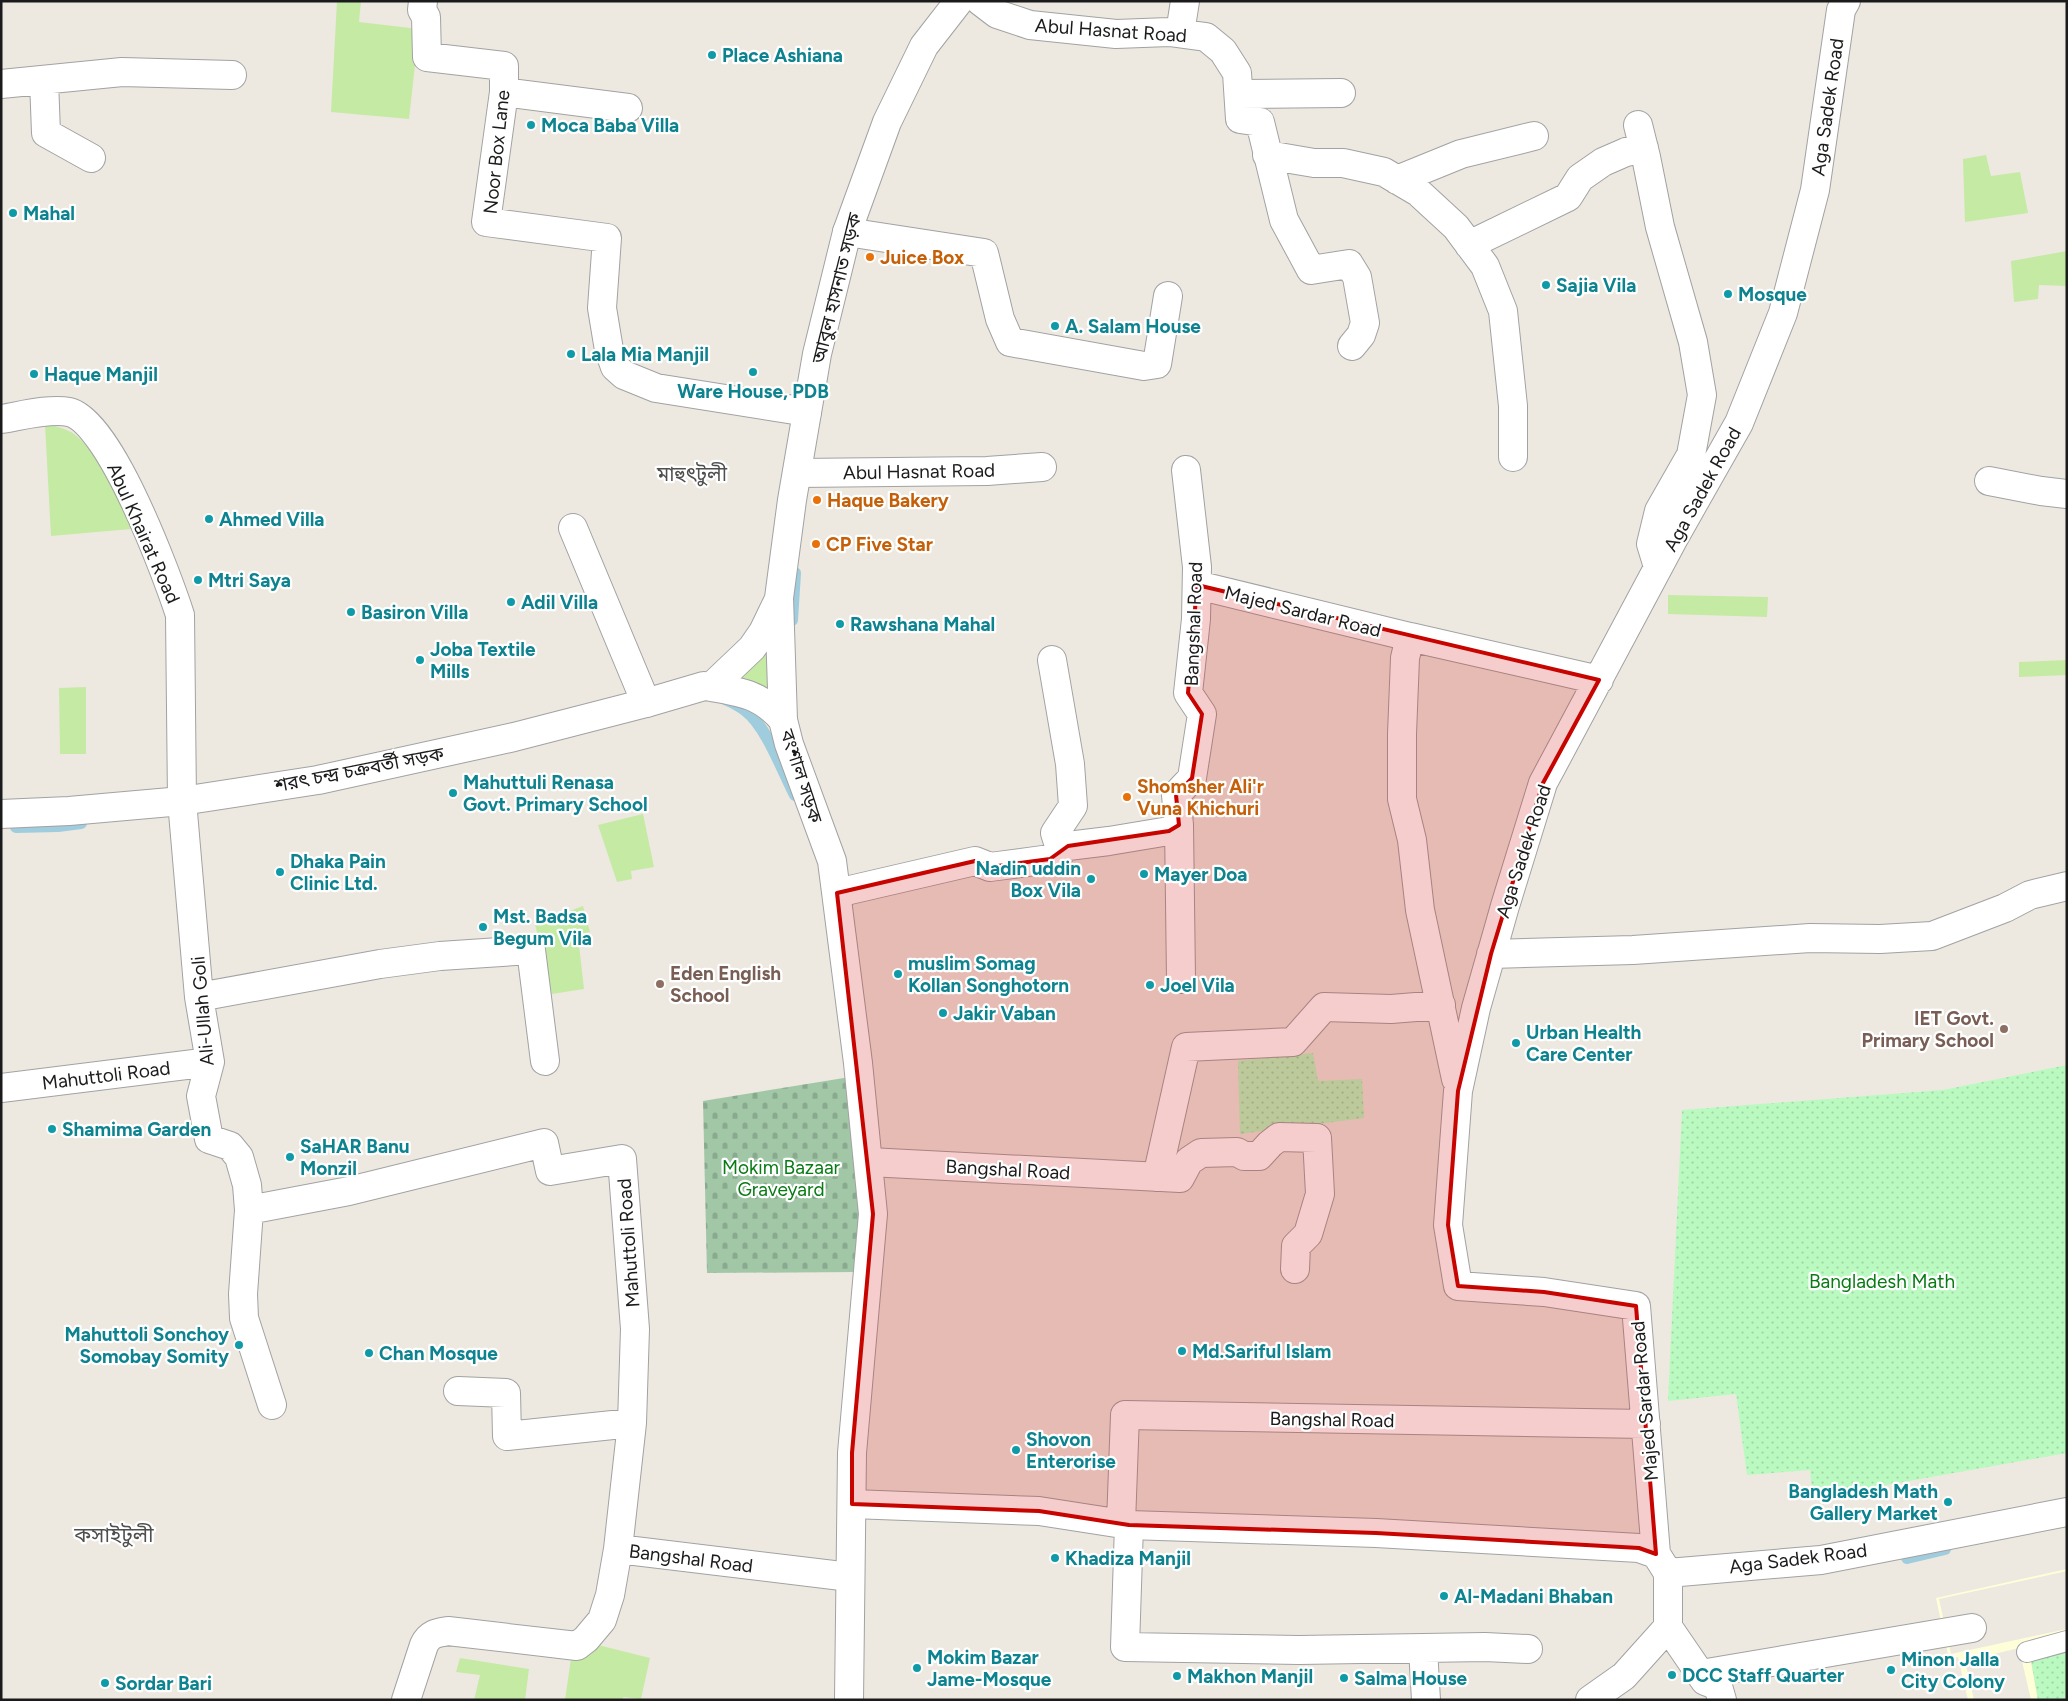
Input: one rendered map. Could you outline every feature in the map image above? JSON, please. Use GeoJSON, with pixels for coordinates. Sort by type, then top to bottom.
{"type":"FeatureCollection","features":[{"type":"Feature","properties":{"kind":"street","name":"Noor Box Lane"},"geometry":{"type":"LineString","coordinates":[[423,1],[422,10],[426,17],[426,56],[504,66],[504,92],[486,222],[607,238],[602,308],[615,367],[624,375],[656,388],[807,412]]}},
{"type":"Feature","properties":{"kind":"street","name":"আবুল হাসনাত সড়ক"},"geometry":{"type":"LineString","coordinates":[[779,598],[817,354],[847,232],[887,122],[924,46],[958,1]]}},
{"type":"Feature","properties":{"kind":"street","name":"Abul Hasnat Road"},"geometry":{"type":"LineString","coordinates":[[980,1],[997,14],[1030,26],[1116,34],[1168,32],[1206,36],[1223,51],[1237,73],[1240,119],[1260,122],[1267,155]]}},
{"type":"Feature","properties":{"kind":"street"},"geometry":{"type":"LineString","coordinates":[[1180,33],[1185,1]]}},
{"type":"Feature","properties":{"kind":"street","name":"Aga Sadek Road"},"geometry":{"type":"LineString","coordinates":[[1458,1286],[1448,1225],[1458,1091],[1476,1008],[1491,954],[1544,783],[1658,568],[1739,423],[1783,313],[1815,190],[1841,10],[1846,1]]}},
{"type":"Feature","properties":{"kind":"street"},"geometry":{"type":"LineString","coordinates":[[1,84],[122,72],[232,75]]}},
{"type":"Feature","properties":{"kind":"street"},"geometry":{"type":"LineString","coordinates":[[44,80],[46,133],[90,158]]}},
{"type":"Feature","properties":{"kind":"street"},"geometry":{"type":"LineString","coordinates":[[504,92],[628,108]]}},
{"type":"Feature","properties":{"kind":"street"},"geometry":{"type":"LineString","coordinates":[[1239,94],[1341,93]]}},
{"type":"Feature","properties":{"kind":"street"},"geometry":{"type":"LineString","coordinates":[[1396,180],[1462,154],[1534,136]]}},
{"type":"Feature","properties":{"kind":"street"},"geometry":{"type":"LineString","coordinates":[[1469,245],[1568,197],[1580,178],[1603,162],[1626,152],[1641,137],[1660,227],[1693,342],[1702,394],[1691,456],[1659,511],[1651,544],[1658,568]]}},
{"type":"Feature","properties":{"kind":"street"},"geometry":{"type":"LineString","coordinates":[[1352,346],[1361,335],[1366,323],[1357,277],[1348,264],[1311,270],[1284,220],[1267,155],[1314,163],[1343,163],[1384,172],[1418,192],[1456,228],[1485,266],[1502,312],[1513,406],[1513,457]]}},
{"type":"Feature","properties":{"kind":"street"},"geometry":{"type":"LineString","coordinates":[[847,232],[984,254],[1000,319],[1010,342],[1144,366],[1157,364],[1168,296]]}},
{"type":"Feature","properties":{"kind":"street","name":"Abul Khairat Road"},"geometry":{"type":"LineString","coordinates":[[1,419],[46,412],[70,412],[85,420],[101,440],[120,472],[172,592],[180,615],[182,800]]}},
{"type":"Feature","properties":{"kind":"street","name":"Abul Hasnat Road"},"geometry":{"type":"LineString","coordinates":[[797,473],[987,471],[1042,467]]}},
{"type":"Feature","properties":{"kind":"street","name":"Bangshal Road"},"geometry":{"type":"LineString","coordinates":[[1181,979],[1179,825],[1176,795],[1192,778],[1202,714],[1188,693],[1196,619],[1197,567],[1186,470]]}},
{"type":"Feature","properties":{"kind":"street"},"geometry":{"type":"LineString","coordinates":[[1989,481],[2067,494]]}},
{"type":"Feature","properties":{"kind":"street"},"geometry":{"type":"LineString","coordinates":[[573,528],[646,703]]}},
{"type":"Feature","properties":{"kind":"street","name":"Majed Sardar Road"},"geometry":{"type":"LineString","coordinates":[[1197,585],[1410,637],[1599,680]]}},
{"type":"Feature","properties":{"kind":"street"},"geometry":{"type":"LineString","coordinates":[[711,687],[752,648],[763,632],[779,598]]}},
{"type":"Feature","properties":{"kind":"street","name":"বংশাল সড়ক"},"geometry":{"type":"LineString","coordinates":[[779,598],[783,720],[804,787],[832,861],[837,893]]}},
{"type":"Feature","properties":{"kind":"street"},"geometry":{"type":"LineString","coordinates":[[1410,637],[1405,668],[1402,799],[1412,840],[1420,910],[1458,1091]]}},
{"type":"Feature","properties":{"kind":"street"},"geometry":{"type":"LineString","coordinates":[[1052,660],[1070,764],[1073,806],[1055,834],[1060,852]]}},
{"type":"Feature","properties":{"kind":"street","name":"শরৎ চন্দ্র চক্রবর্তী সড়ক"},"geometry":{"type":"LineString","coordinates":[[1,814],[69,811],[182,800],[318,780],[514,737],[704,686],[752,695],[773,709],[783,720]]}},
{"type":"Feature","properties":{"kind":"street","name":"Ali-Ullah Goli"},"geometry":{"type":"LineString","coordinates":[[182,800],[200,997],[210,1062],[201,1096],[209,1139],[230,1146],[239,1157],[247,1185],[249,1210],[244,1318],[272,1405]]}},
{"type":"Feature","properties":{"kind":"street"},"geometry":{"type":"LineString","coordinates":[[849,1700],[852,1453],[873,1214],[869,1162],[837,893],[975,861],[990,867],[1050,859],[1068,846],[1169,831],[1179,825]]}},
{"type":"Feature","properties":{"kind":"street"},"geometry":{"type":"LineString","coordinates":[[1491,954],[1633,950],[1810,938],[1880,939],[1932,936],[2005,908],[2030,895],[2067,886]]}},
{"type":"Feature","properties":{"kind":"street"},"geometry":{"type":"LineString","coordinates":[[200,997],[380,964],[440,956],[531,950],[544,1061]]}},
{"type":"Feature","properties":{"kind":"street"},"geometry":{"type":"LineString","coordinates":[[1157,1177],[1186,1047],[1293,1042],[1324,1007],[1391,1010],[1441,1005]]}},
{"type":"Feature","properties":{"kind":"street","name":"Mahuttoli Road"},"geometry":{"type":"LineString","coordinates":[[1,1088],[210,1062]]}},
{"type":"Feature","properties":{"kind":"street","name":"Bangshal Road"},"geometry":{"type":"LineString","coordinates":[[869,1162],[1180,1178],[1189,1161],[1201,1153],[1237,1152],[1244,1156],[1259,1156],[1280,1137],[1317,1138],[1320,1194],[1308,1234],[1296,1246],[1295,1269]]}},
{"type":"Feature","properties":{"kind":"street","name":"Mahuttoli Road"},"geometry":{"type":"LineString","coordinates":[[249,1210],[349,1191],[544,1143],[550,1171],[622,1159],[635,1329],[632,1423],[618,1549]]}},
{"type":"Feature","properties":{"kind":"street","name":"Majed Sardar Road"},"geometry":{"type":"LineString","coordinates":[[1458,1286],[1544,1292],[1636,1306],[1646,1424],[1662,1564]]}},
{"type":"Feature","properties":{"kind":"street"},"geometry":{"type":"LineString","coordinates":[[458,1391],[506,1393],[508,1436],[632,1423]]}},
{"type":"Feature","properties":{"kind":"street","name":"Bangshal Road"},"geometry":{"type":"LineString","coordinates":[[1423,1649],[1299,1650],[1125,1647],[1125,1415],[1646,1424]]}},
{"type":"Feature","properties":{"kind":"street"},"geometry":{"type":"LineString","coordinates":[[852,1504],[1030,1510],[1125,1524],[1376,1533],[1639,1548],[1662,1564],[1668,1627],[1705,1681],[1718,1686],[1722,1700]]}},
{"type":"Feature","properties":{"kind":"street","name":"Aga Sadek Road"},"geometry":{"type":"LineString","coordinates":[[1662,1564],[1821,1560],[2067,1512]]}},
{"type":"Feature","properties":{"kind":"street","name":"Bangshal Road"},"geometry":{"type":"LineString","coordinates":[[406,1700],[424,1645],[428,1638],[435,1633],[448,1631],[577,1646],[595,1629],[604,1614],[610,1595],[618,1549],[850,1577]]}},
{"type":"Feature","properties":{"kind":"street"},"geometry":{"type":"LineString","coordinates":[[1590,1700],[1624,1676],[1668,1627]]}},
{"type":"Feature","properties":{"kind":"street"},"geometry":{"type":"LineString","coordinates":[[1701,1674],[1972,1628]]}},
{"type":"Feature","properties":{"kind":"street"},"geometry":{"type":"LineString","coordinates":[[1426,1700],[1423,1649],[1484,1647],[1528,1649]]}},
{"type":"Feature","properties":{"kind":"lane"},"geometry":{"type":"LineString","coordinates":[[2027,1652],[2067,1641]]}},
{"type":"Feature","properties":{"kind":"highlighted area"},"geometry":{"type":"Polygon","coordinates":[[[1197,585],[1599,680],[1543,783],[1491,954],[1458,1091],[1448,1225],[1458,1286],[1544,1292],[1636,1306],[1656,1554],[1639,1548],[1376,1533],[1129,1525],[1039,1511],[852,1504],[852,1453],[873,1214],[837,893],[975,861],[990,867],[1050,859],[1068,846],[1169,831],[1179,825],[1176,795],[1192,778],[1202,714],[1188,693],[1197,585]]]}},
{"type":"Feature","properties":{"kind":"shaded area"},"geometry":{"type":"Polygon","coordinates":[[[2067,1569],[2067,1571],[1939,1599],[1951,1654],[2067,1629],[2067,1652],[2031,1661],[2038,1700],[2031,1700],[2019,1648],[1965,1661],[1974,1700],[1968,1700],[1958,1657],[1949,1659],[1936,1598],[2067,1569]]]}},
{"type":"Feature","properties":{"kind":"green space"},"geometry":{"type":"Polygon","coordinates":[[[337,1],[361,1],[359,22],[419,29],[409,119],[331,112],[337,1]]]}},
{"type":"Feature","properties":{"kind":"green space"},"geometry":{"type":"Polygon","coordinates":[[[1986,155],[1991,176],[2020,172],[2028,213],[1965,222],[1963,159],[1986,155]]]}},
{"type":"Feature","properties":{"kind":"green space"},"geometry":{"type":"Polygon","coordinates":[[[2067,251],[2067,286],[2039,285],[2038,299],[2014,302],[2011,261],[2067,251]]]}},
{"type":"Feature","properties":{"kind":"green space"},"geometry":{"type":"Polygon","coordinates":[[[45,424],[71,432],[81,439],[99,462],[107,476],[131,529],[51,536],[45,424]]]}},
{"type":"Feature","properties":{"kind":"green space"},"geometry":{"type":"Polygon","coordinates":[[[1668,595],[1768,597],[1767,617],[1668,614],[1668,595]]]}},
{"type":"Feature","properties":{"kind":"green space"},"geometry":{"type":"Polygon","coordinates":[[[773,641],[776,690],[734,682],[773,641]]]}},
{"type":"Feature","properties":{"kind":"green space"},"geometry":{"type":"Polygon","coordinates":[[[2067,660],[2067,675],[2019,677],[2019,662],[2067,660]]]}},
{"type":"Feature","properties":{"kind":"green space"},"geometry":{"type":"Polygon","coordinates":[[[86,687],[86,754],[60,754],[59,688],[86,687]]]}},
{"type":"Feature","properties":{"kind":"green space"},"geometry":{"type":"Polygon","coordinates":[[[643,814],[654,867],[631,871],[632,879],[617,882],[598,825],[643,814]]]}},
{"type":"Feature","properties":{"kind":"green space"},"geometry":{"type":"Polygon","coordinates":[[[583,906],[590,932],[578,936],[584,989],[552,994],[535,924],[583,906]]]}},
{"type":"Feature","properties":{"kind":"green space"},"geometry":{"type":"Polygon","coordinates":[[[1313,1053],[1318,1081],[1362,1079],[1364,1118],[1240,1134],[1238,1061],[1313,1053]]]}},
{"type":"Feature","properties":{"kind":"green space","name":"Bangladesh Math"},"geometry":{"type":"Polygon","coordinates":[[[2067,1065],[2067,1453],[1813,1498],[1810,1470],[1747,1475],[1736,1394],[1668,1401],[1682,1110],[1943,1090],[2067,1065]]]}},
{"type":"Feature","properties":{"kind":"green space","name":"Mokim Bazaar Graveyard"},"geometry":{"type":"Polygon","coordinates":[[[850,1077],[861,1214],[857,1272],[707,1273],[703,1101],[850,1077]]]}},
{"type":"Feature","properties":{"kind":"green space"},"geometry":{"type":"Polygon","coordinates":[[[594,1644],[650,1658],[641,1699],[623,1697],[623,1700],[565,1700],[572,1651],[594,1644]]]}},
{"type":"Feature","properties":{"kind":"green space"},"geometry":{"type":"Polygon","coordinates":[[[2067,1652],[2067,1700],[2038,1700],[2031,1661],[2067,1652]]]}},
{"type":"Feature","properties":{"kind":"green space"},"geometry":{"type":"Polygon","coordinates":[[[460,1658],[529,1669],[525,1700],[474,1700],[480,1675],[456,1672],[460,1658]]]}},
{"type":"Feature","properties":{"kind":"waterway"},"geometry":{"type":"LineString","coordinates":[[792,620],[795,573]]}},
{"type":"Feature","properties":{"kind":"waterway"},"geometry":{"type":"LineString","coordinates":[[725,699],[746,711],[760,727],[774,750],[795,795]]}},
{"type":"Feature","properties":{"kind":"waterway"},"geometry":{"type":"LineString","coordinates":[[16,827],[58,826],[81,823]]}},
{"type":"Feature","properties":{"kind":"waterway"},"geometry":{"type":"LineString","coordinates":[[1904,1542],[1907,1558],[1945,1549]]}},
{"type":"Feature","properties":{"kind":"place","name":"Place Ashiana"},"geometry":{"type":"Point","coordinates":[712,55]}},
{"type":"Feature","properties":{"kind":"place","name":"Moca Baba Villa"},"geometry":{"type":"Point","coordinates":[531,125]}},
{"type":"Feature","properties":{"kind":"place","name":"Mahal"},"geometry":{"type":"Point","coordinates":[13,213]}},
{"type":"Feature","properties":{"kind":"place","name":"Juice Box"},"geometry":{"type":"Point","coordinates":[870,257]}},
{"type":"Feature","properties":{"kind":"place","name":"Sajia Vila"},"geometry":{"type":"Point","coordinates":[1546,285]}},
{"type":"Feature","properties":{"kind":"place","name":"Mosque"},"geometry":{"type":"Point","coordinates":[1728,294]}},
{"type":"Feature","properties":{"kind":"place","name":"A. Salam House"},"geometry":{"type":"Point","coordinates":[1055,326]}},
{"type":"Feature","properties":{"kind":"place","name":"Lala Mia Manjil"},"geometry":{"type":"Point","coordinates":[571,354]}},
{"type":"Feature","properties":{"kind":"place","name":"Ware House, PDB"},"geometry":{"type":"Point","coordinates":[753,372]}},
{"type":"Feature","properties":{"kind":"place","name":"Haque Manjil"},"geometry":{"type":"Point","coordinates":[34,374]}},
{"type":"Feature","properties":{"kind":"place","name":"Haque Bakery"},"geometry":{"type":"Point","coordinates":[817,500]}},
{"type":"Feature","properties":{"kind":"place","name":"Ahmed Villa"},"geometry":{"type":"Point","coordinates":[209,519]}},
{"type":"Feature","properties":{"kind":"place","name":"CP Five Star"},"geometry":{"type":"Point","coordinates":[816,544]}},
{"type":"Feature","properties":{"kind":"place","name":"Mtri Saya"},"geometry":{"type":"Point","coordinates":[198,580]}},
{"type":"Feature","properties":{"kind":"place","name":"Adil Villa"},"geometry":{"type":"Point","coordinates":[511,602]}},
{"type":"Feature","properties":{"kind":"place","name":"Basiron Villa"},"geometry":{"type":"Point","coordinates":[351,612]}},
{"type":"Feature","properties":{"kind":"place","name":"Rawshana Mahal"},"geometry":{"type":"Point","coordinates":[840,624]}},
{"type":"Feature","properties":{"kind":"place","name":"Joba Textile Mills"},"geometry":{"type":"Point","coordinates":[420,660]}},
{"type":"Feature","properties":{"kind":"place","name":"Mahuttuli Renasa Govt. Primary School"},"geometry":{"type":"Point","coordinates":[453,793]}},
{"type":"Feature","properties":{"kind":"place","name":"Shomsher Ali'r Vuna Khichuri"},"geometry":{"type":"Point","coordinates":[1127,797]}},
{"type":"Feature","properties":{"kind":"place","name":"Dhaka Pain Clinic Ltd."},"geometry":{"type":"Point","coordinates":[280,872]}},
{"type":"Feature","properties":{"kind":"place","name":"Mayer Doa"},"geometry":{"type":"Point","coordinates":[1144,874]}},
{"type":"Feature","properties":{"kind":"place","name":"Nadin uddin Box Vila"},"geometry":{"type":"Point","coordinates":[1091,879]}},
{"type":"Feature","properties":{"kind":"place","name":"Mst. Badsa Begum Vila"},"geometry":{"type":"Point","coordinates":[483,927]}},
{"type":"Feature","properties":{"kind":"place","name":"muslim Somag Kollan Songhotorn"},"geometry":{"type":"Point","coordinates":[898,974]}},
{"type":"Feature","properties":{"kind":"place","name":"Eden English School"},"geometry":{"type":"Point","coordinates":[660,984]}},
{"type":"Feature","properties":{"kind":"place","name":"Joel Vila"},"geometry":{"type":"Point","coordinates":[1150,985]}},
{"type":"Feature","properties":{"kind":"place","name":"Jakir Vaban"},"geometry":{"type":"Point","coordinates":[943,1013]}},
{"type":"Feature","properties":{"kind":"place","name":"IET Govt. Primary School"},"geometry":{"type":"Point","coordinates":[2004,1029]}},
{"type":"Feature","properties":{"kind":"place","name":"Urban Health Care Center"},"geometry":{"type":"Point","coordinates":[1516,1043]}},
{"type":"Feature","properties":{"kind":"place","name":"Shamima Garden"},"geometry":{"type":"Point","coordinates":[52,1129]}},
{"type":"Feature","properties":{"kind":"place","name":"SaHAR Banu Monzil"},"geometry":{"type":"Point","coordinates":[290,1157]}},
{"type":"Feature","properties":{"kind":"place","name":"Mahuttoli Sonchoy Somobay Somity"},"geometry":{"type":"Point","coordinates":[239,1345]}},
{"type":"Feature","properties":{"kind":"place","name":"Md.Sariful Islam"},"geometry":{"type":"Point","coordinates":[1182,1351]}},
{"type":"Feature","properties":{"kind":"place","name":"Chan Mosque"},"geometry":{"type":"Point","coordinates":[369,1353]}},
{"type":"Feature","properties":{"kind":"place","name":"Shovon Enterorise"},"geometry":{"type":"Point","coordinates":[1016,1450]}},
{"type":"Feature","properties":{"kind":"place","name":"Bangladesh Math Gallery Market"},"geometry":{"type":"Point","coordinates":[1948,1502]}},
{"type":"Feature","properties":{"kind":"place","name":"Khadiza Manjil"},"geometry":{"type":"Point","coordinates":[1055,1558]}},
{"type":"Feature","properties":{"kind":"place","name":"Al-Madani Bhaban"},"geometry":{"type":"Point","coordinates":[1444,1596]}},
{"type":"Feature","properties":{"kind":"place","name":"Mokim Bazar Jame-Mosque"},"geometry":{"type":"Point","coordinates":[917,1668]}},
{"type":"Feature","properties":{"kind":"place","name":"Minon Jalla City Colony"},"geometry":{"type":"Point","coordinates":[1891,1670]}},
{"type":"Feature","properties":{"kind":"place","name":"DCC Staff Quarter"},"geometry":{"type":"Point","coordinates":[1672,1675]}},
{"type":"Feature","properties":{"kind":"place","name":"Makhon Manjil"},"geometry":{"type":"Point","coordinates":[1177,1676]}},
{"type":"Feature","properties":{"kind":"place","name":"Salma House"},"geometry":{"type":"Point","coordinates":[1344,1678]}},
{"type":"Feature","properties":{"kind":"place","name":"Sordar Bari"},"geometry":{"type":"Point","coordinates":[105,1683]}},
{"type":"Feature","properties":{"kind":"district","name":"মাহুৎটুলী"},"geometry":{"type":"Point","coordinates":[692,474]}},
{"type":"Feature","properties":{"kind":"district","name":"কসাইটুলী"},"geometry":{"type":"Point","coordinates":[114,1535]}}]}
